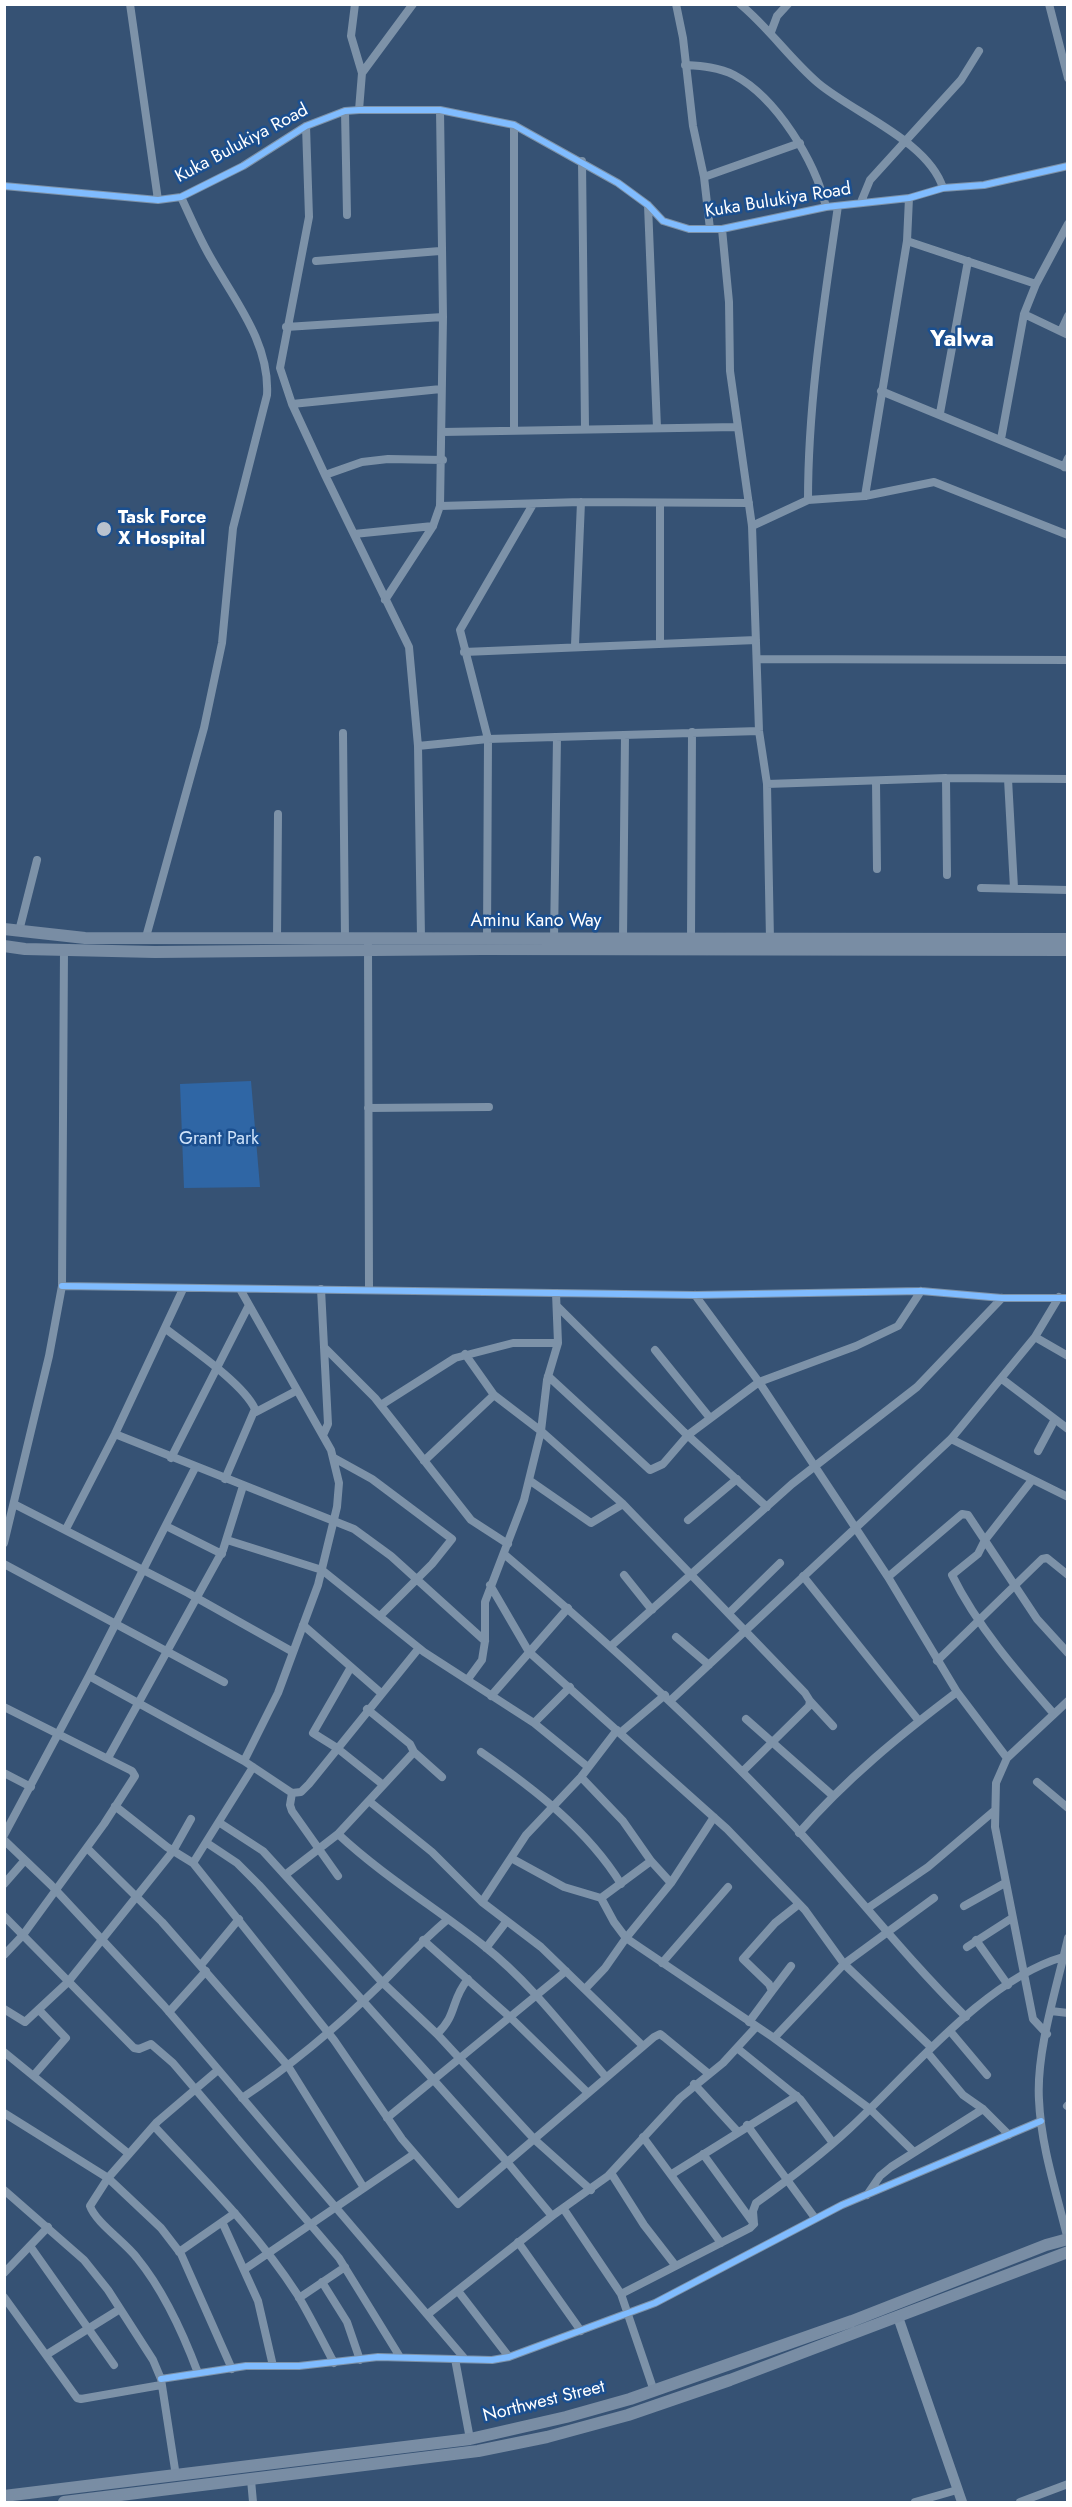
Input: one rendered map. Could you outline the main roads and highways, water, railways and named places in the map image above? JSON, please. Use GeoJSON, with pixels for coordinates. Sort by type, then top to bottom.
{"type":"FeatureCollection","features":[{"type":"Feature","properties":{"kind":"main road","name":"Aminu Kano Way"},"geometry":{"type":"LineString","coordinates":[[10,930],[85,938],[345,939],[368,945],[421,938],[1068,939]]}},
{"type":"Feature","properties":{"kind":"main road"},"geometry":{"type":"LineString","coordinates":[[4,946],[10,930]]}},
{"type":"Feature","properties":{"kind":"main road","name":"Aminu Kano Way"},"geometry":{"type":"LineString","coordinates":[[4,946],[155,952],[368,945],[482,949],[1068,950]]}},
{"type":"Feature","properties":{"kind":"main road","name":"Northwest Street"},"geometry":{"type":"LineString","coordinates":[[4,2496],[470,2439],[566,2417],[654,2391],[852,2321],[1046,2245],[1068,2239]]}},
{"type":"Feature","properties":{"kind":"main road","name":"Northwest Street"},"geometry":{"type":"LineString","coordinates":[[64,2502],[496,2448],[558,2434],[651,2407],[1068,2252]]}},
{"type":"Feature","properties":{"kind":"place","name":"Task Force X Hospital"},"geometry":{"type":"Point","coordinates":[104,529]}},
{"type":"Feature","properties":{"kind":"district","name":"Yalwa"},"geometry":{"type":"Point","coordinates":[962,340]}},
{"type":"Feature","properties":{"kind":"park label","name":"Grant Park"},"geometry":{"type":"Point","coordinates":[219,1140]}}]}
